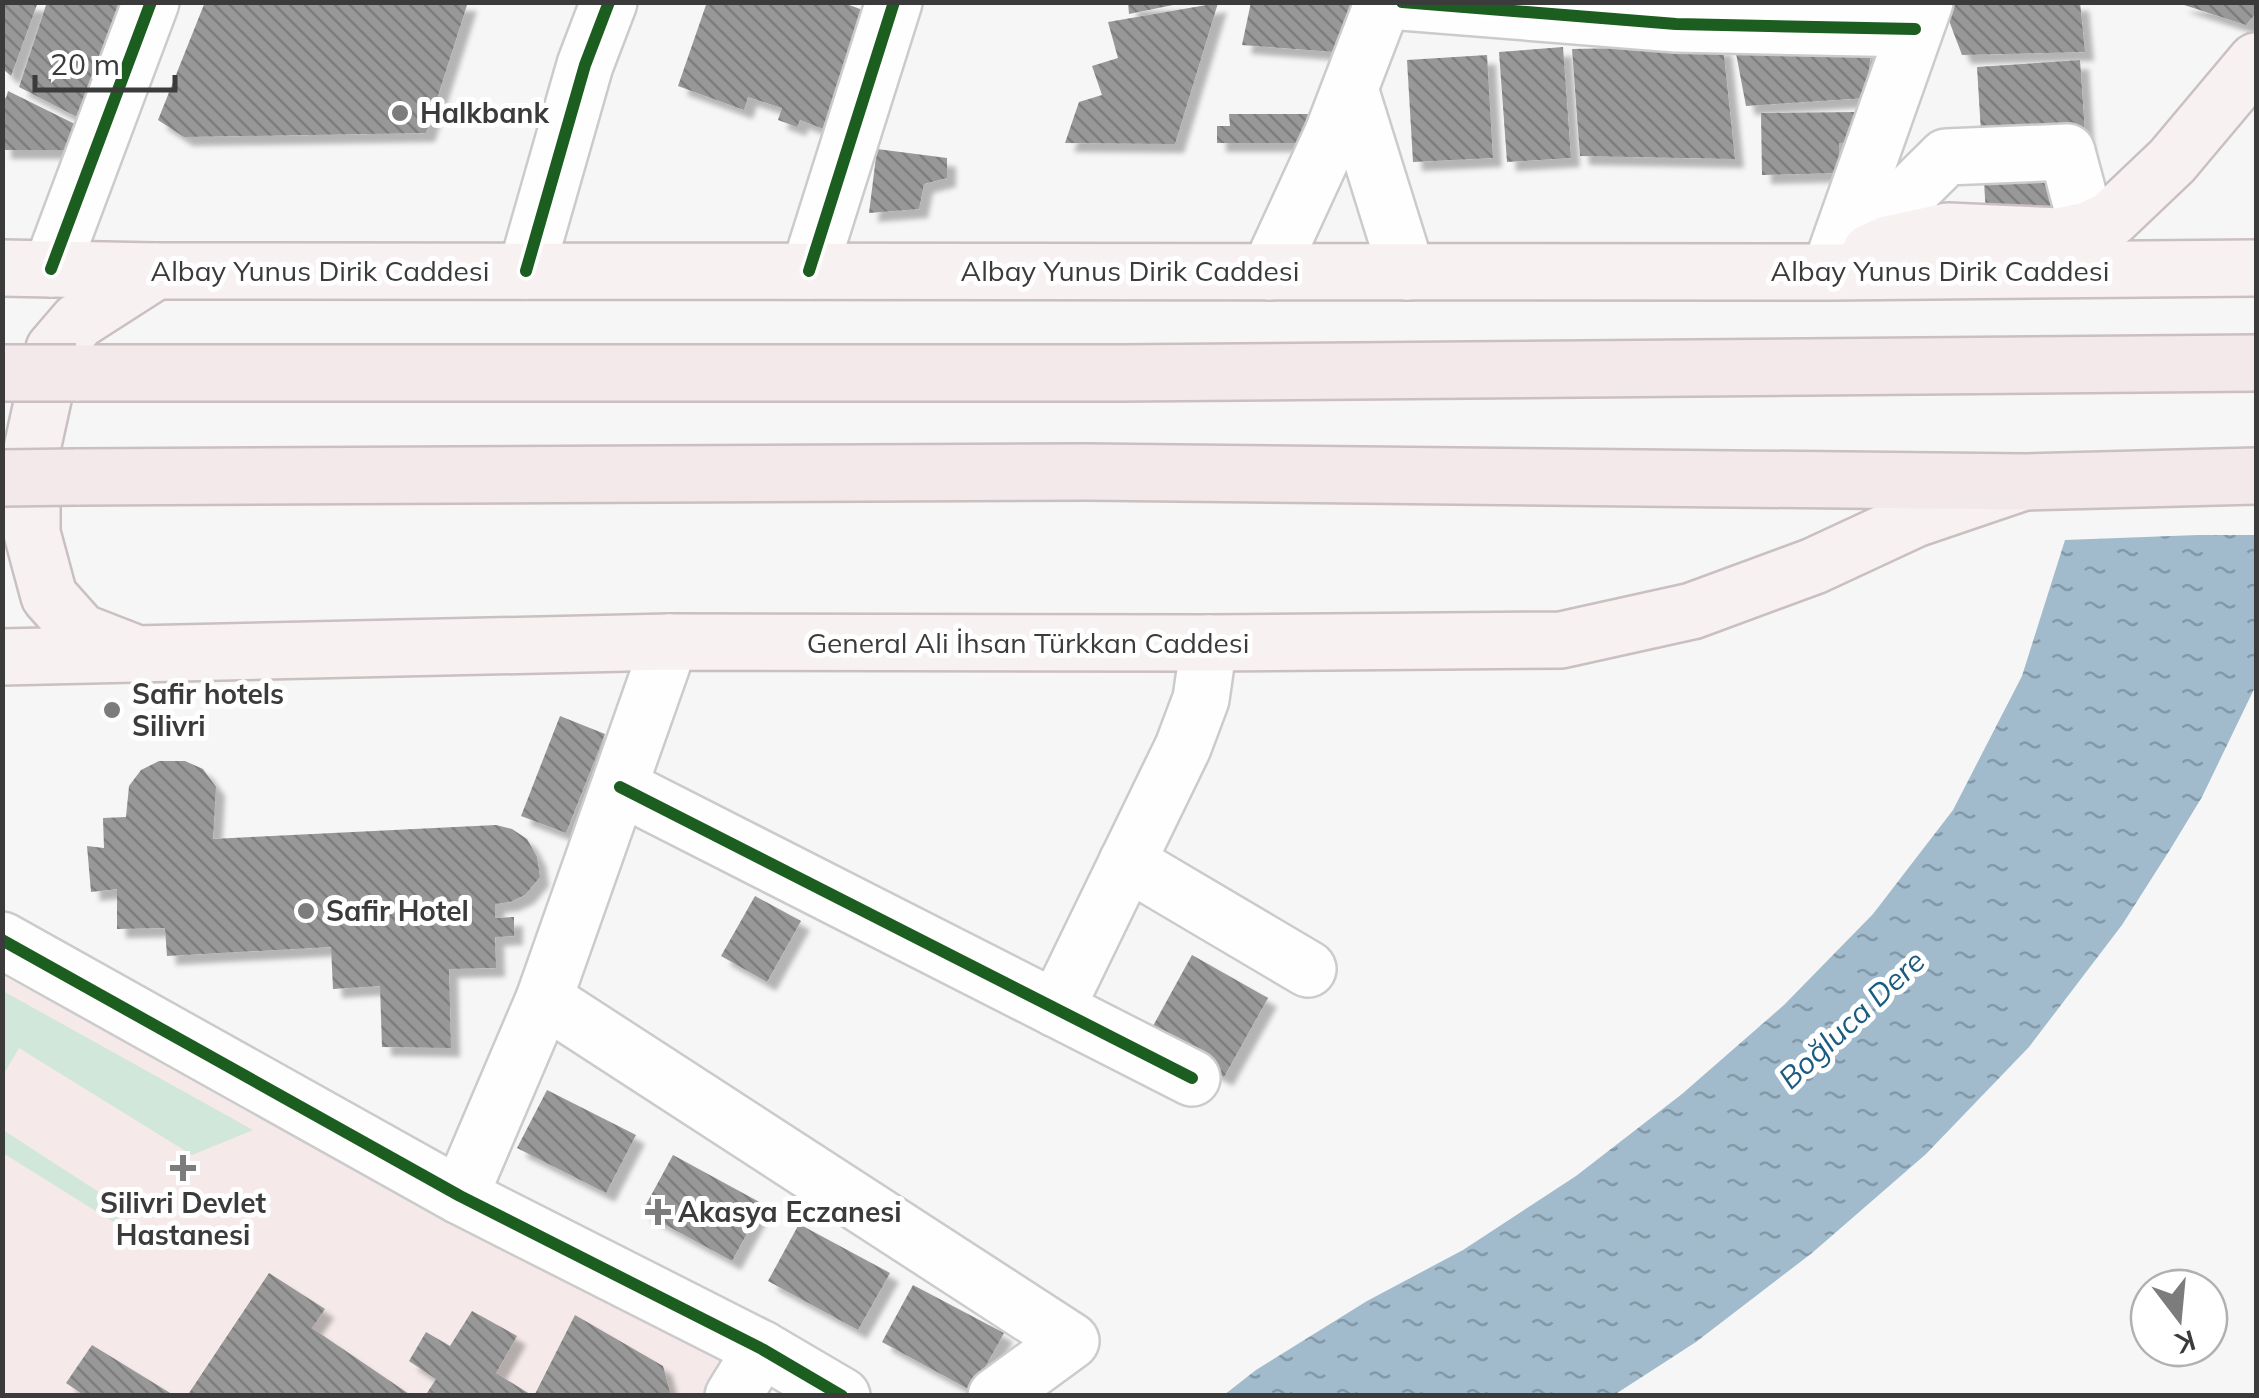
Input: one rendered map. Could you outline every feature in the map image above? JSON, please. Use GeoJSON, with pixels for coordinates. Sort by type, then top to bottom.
{"type":"FeatureCollection","features":[{"type":"Feature","properties":{"kind":"highway"},"geometry":{"type":"LineString","coordinates":[[2,372],[1121,373],[2256,363]]}},
{"type":"Feature","properties":{"kind":"highway"},"geometry":{"type":"LineString","coordinates":[[2,478],[1106,472],[2026,482],[2256,476]]}},
{"type":"Feature","properties":{"kind":"main road"},"geometry":{"type":"LineString","coordinates":[[1830,272],[1888,244],[1948,232],[2060,236],[2088,230],[2110,218],[2172,161],[2256,61]]}},
{"type":"Feature","properties":{"kind":"main road"},"geometry":{"type":"LineString","coordinates":[[2172,161],[2154,248],[2173,270]]}},
{"type":"Feature","properties":{"kind":"main road","name":"Albay Yunus Dirik Caddesi"},"geometry":{"type":"LineString","coordinates":[[27,268],[1269,272],[2243,268]]}},
{"type":"Feature","properties":{"kind":"main road"},"geometry":{"type":"LineString","coordinates":[[2,397],[27,268]]}},
{"type":"Feature","properties":{"kind":"main road"},"geometry":{"type":"LineString","coordinates":[[136,653],[82,632],[49,596],[32,532],[32,449],[54,349],[78,320],[156,271]]}},
{"type":"Feature","properties":{"kind":"main road","name":"General Ali İhsan Türkkan Caddesi"},"geometry":{"type":"LineString","coordinates":[[2,657],[670,642],[1561,640],[1692,611],[1814,566],[1915,519],[2026,482]]}},
{"type":"Feature","properties":{"kind":"street"},"geometry":{"type":"LineString","coordinates":[[27,268],[151,2]]}},
{"type":"Feature","properties":{"kind":"street"},"geometry":{"type":"LineString","coordinates":[[526,271],[585,65],[610,2]]}},
{"type":"Feature","properties":{"kind":"street"},"geometry":{"type":"LineString","coordinates":[[809,271],[894,2]]}},
{"type":"Feature","properties":{"kind":"street"},"geometry":{"type":"LineString","coordinates":[[1269,272],[1350,90],[1383,2]]}},
{"type":"Feature","properties":{"kind":"street"},"geometry":{"type":"LineString","coordinates":[[1402,2],[1680,13],[1920,16],[1830,272]]}},
{"type":"Feature","properties":{"kind":"street"},"geometry":{"type":"LineString","coordinates":[[1350,90],[1407,272]]}},
{"type":"Feature","properties":{"kind":"street"},"geometry":{"type":"LineString","coordinates":[[1830,272],[1946,156],[2067,152],[2088,230]]}},
{"type":"Feature","properties":{"kind":"street"},"geometry":{"type":"LineString","coordinates":[[460,1196],[544,999],[670,642]]}},
{"type":"Feature","properties":{"kind":"street"},"geometry":{"type":"LineString","coordinates":[[1056,1009],[1189,731],[1201,699],[1209,643]]}},
{"type":"Feature","properties":{"kind":"street"},"geometry":{"type":"LineString","coordinates":[[620,786],[1192,1078]]}},
{"type":"Feature","properties":{"kind":"street"},"geometry":{"type":"LineString","coordinates":[[1127,862],[1308,969]]}},
{"type":"Feature","properties":{"kind":"street"},"geometry":{"type":"LineString","coordinates":[[2,940],[460,1196],[762,1349],[842,1396]]}},
{"type":"Feature","properties":{"kind":"street"},"geometry":{"type":"LineString","coordinates":[[544,999],[1071,1340],[996,1396]]}},
{"type":"Feature","properties":{"kind":"street"},"geometry":{"type":"LineString","coordinates":[[733,1396],[762,1349]]}},
{"type":"Feature","properties":{"kind":"shaded area","name":"Silivri Devlet Hastanesi"},"geometry":{"type":"Polygon","coordinates":[[[2,975],[726,1361],[704,1396],[3,1395],[2,975]]]}},
{"type":"Feature","properties":{"kind":"green space"},"geometry":{"type":"Polygon","coordinates":[[[3,991],[253,1130],[192,1155],[19,1048],[3,1075],[3,991]]]}},
{"type":"Feature","properties":{"kind":"green space"},"geometry":{"type":"Polygon","coordinates":[[[2,1130],[128,1211],[115,1223],[3,1153],[2,1130]]]}},
{"type":"Feature","properties":{"kind":"water","name":"Boğluca Dere"},"geometry":{"type":"Polygon","coordinates":[[[2256,535],[2256,685],[2202,797],[2122,925],[2029,1047],[1926,1154],[1812,1253],[1696,1342],[1614,1395],[1224,1395],[1256,1370],[1367,1301],[1463,1250],[1576,1176],[1682,1094],[1784,1005],[1873,914],[1953,810],[2022,676],[2065,540],[2256,535]]]}},
{"type":"Feature","properties":{"kind":"building"},"geometry":{"type":"Polygon","coordinates":[[[2,2],[38,2],[11,76],[2,68],[2,2]]]}},
{"type":"Feature","properties":{"kind":"building"},"geometry":{"type":"Polygon","coordinates":[[[47,2],[127,2],[85,121],[19,87],[47,2]]]}},
{"type":"Feature","properties":{"kind":"building"},"geometry":{"type":"Polygon","coordinates":[[[205,2],[468,2],[426,133],[184,137],[158,120],[205,2]]]}},
{"type":"Feature","properties":{"kind":"building"},"geometry":{"type":"Polygon","coordinates":[[[707,2],[841,2],[871,13],[829,131],[800,120],[797,127],[778,120],[782,108],[748,97],[744,110],[678,86],[707,2]]]}},
{"type":"Feature","properties":{"kind":"building"},"geometry":{"type":"Polygon","coordinates":[[[1128,2],[1178,2],[1178,4],[1129,14],[1128,2]]]}},
{"type":"Feature","properties":{"kind":"building"},"geometry":{"type":"Polygon","coordinates":[[[1251,2],[1366,2],[1348,53],[1242,45],[1251,2]]]}},
{"type":"Feature","properties":{"kind":"building"},"geometry":{"type":"Polygon","coordinates":[[[1947,2],[2080,2],[2085,52],[1962,55],[1945,10],[1947,2]]]}},
{"type":"Feature","properties":{"kind":"building"},"geometry":{"type":"Polygon","coordinates":[[[2256,2],[2256,13],[2246,25],[2178,3],[2256,2]]]}},
{"type":"Feature","properties":{"kind":"building"},"geometry":{"type":"Polygon","coordinates":[[[1218,3],[1175,144],[1065,143],[1079,102],[1102,95],[1092,66],[1118,58],[1108,22],[1218,3]]]}},
{"type":"Feature","properties":{"kind":"building"},"geometry":{"type":"Polygon","coordinates":[[[1723,46],[1735,159],[1580,156],[1572,49],[1723,46]]]}},
{"type":"Feature","properties":{"kind":"building"},"geometry":{"type":"Polygon","coordinates":[[[1872,46],[1865,98],[1746,106],[1735,48],[1872,46]]]}},
{"type":"Feature","properties":{"kind":"building"},"geometry":{"type":"Polygon","coordinates":[[[1563,47],[1571,158],[1507,162],[1499,52],[1563,47]]]}},
{"type":"Feature","properties":{"kind":"building"},"geometry":{"type":"Polygon","coordinates":[[[1487,55],[1493,158],[1413,162],[1407,60],[1487,55]]]}},
{"type":"Feature","properties":{"kind":"building"},"geometry":{"type":"Polygon","coordinates":[[[2080,60],[2090,207],[1986,214],[1977,67],[2080,60]]]}},
{"type":"Feature","properties":{"kind":"building"},"geometry":{"type":"Polygon","coordinates":[[[8,91],[83,128],[78,147],[2,150],[2,97],[6,98],[8,91]]]}},
{"type":"Feature","properties":{"kind":"building"},"geometry":{"type":"Polygon","coordinates":[[[1860,112],[1860,142],[1839,143],[1839,173],[1762,175],[1761,113],[1860,112]]]}},
{"type":"Feature","properties":{"kind":"building"},"geometry":{"type":"Polygon","coordinates":[[[1229,114],[1328,114],[1315,143],[1217,143],[1217,126],[1230,126],[1229,114]]]}},
{"type":"Feature","properties":{"kind":"building"},"geometry":{"type":"Polygon","coordinates":[[[877,149],[947,158],[947,178],[924,184],[919,209],[869,213],[877,149]]]}},
{"type":"Feature","properties":{"kind":"building"},"geometry":{"type":"Polygon","coordinates":[[[560,716],[605,734],[566,833],[521,816],[560,716]]]}},
{"type":"Feature","properties":{"kind":"building","name":"Safir Hotel"},"geometry":{"type":"Polygon","coordinates":[[[159,761],[185,761],[203,769],[216,787],[213,839],[496,825],[527,839],[537,857],[540,877],[525,895],[495,904],[495,918],[514,917],[514,936],[495,937],[496,968],[449,969],[451,1048],[382,1047],[380,986],[333,989],[331,947],[167,956],[165,928],[117,929],[117,889],[91,892],[87,846],[104,848],[103,818],[126,817],[129,786],[141,770],[159,761]]]}},
{"type":"Feature","properties":{"kind":"building"},"geometry":{"type":"Polygon","coordinates":[[[755,896],[801,921],[767,982],[721,956],[755,896]]]}},
{"type":"Feature","properties":{"kind":"building"},"geometry":{"type":"Polygon","coordinates":[[[1192,955],[1268,998],[1224,1077],[1148,1035],[1192,955]]]}},
{"type":"Feature","properties":{"kind":"building"},"geometry":{"type":"Polygon","coordinates":[[[547,1090],[636,1135],[606,1193],[517,1148],[547,1090]]]}},
{"type":"Feature","properties":{"kind":"building"},"geometry":{"type":"Polygon","coordinates":[[[673,1155],[763,1204],[732,1261],[642,1212],[673,1155]]]}},
{"type":"Feature","properties":{"kind":"building"},"geometry":{"type":"Polygon","coordinates":[[[799,1224],[890,1273],[858,1330],[768,1281],[799,1224]]]}},
{"type":"Feature","properties":{"kind":"building"},"geometry":{"type":"Polygon","coordinates":[[[269,1273],[325,1309],[312,1328],[412,1396],[187,1396],[269,1273]]]}},
{"type":"Feature","properties":{"kind":"building"},"geometry":{"type":"Polygon","coordinates":[[[913,1285],[1004,1333],[972,1391],[882,1342],[913,1285]]]}},
{"type":"Feature","properties":{"kind":"building"},"geometry":{"type":"Polygon","coordinates":[[[472,1311],[517,1336],[496,1373],[533,1396],[425,1396],[436,1379],[409,1361],[426,1332],[450,1346],[472,1311]]]}},
{"type":"Feature","properties":{"kind":"building"},"geometry":{"type":"Polygon","coordinates":[[[575,1315],[663,1366],[671,1396],[534,1396],[575,1315]]]}},
{"type":"Feature","properties":{"kind":"building"},"geometry":{"type":"Polygon","coordinates":[[[92,1345],[175,1396],[85,1396],[66,1383],[92,1345]]]}},
{"type":"Feature","properties":{"kind":"cycle path"},"geometry":{"type":"LineString","coordinates":[[51,269],[151,2]]}},
{"type":"Feature","properties":{"kind":"cycle path"},"geometry":{"type":"LineString","coordinates":[[526,271],[585,65],[609,2]]}},
{"type":"Feature","properties":{"kind":"cycle path"},"geometry":{"type":"LineString","coordinates":[[809,271],[894,2]]}},
{"type":"Feature","properties":{"kind":"cycle path"},"geometry":{"type":"LineString","coordinates":[[1402,2],[1676,24],[1915,29]]}},
{"type":"Feature","properties":{"kind":"cycle path"},"geometry":{"type":"LineString","coordinates":[[620,787],[1192,1078]]}},
{"type":"Feature","properties":{"kind":"cycle path"},"geometry":{"type":"LineString","coordinates":[[2,940],[460,1196],[762,1349],[842,1396]]}},
{"type":"Feature","properties":{"kind":"place","name":"Halkbank"},"geometry":{"type":"Point","coordinates":[400,113]}},
{"type":"Feature","properties":{"kind":"place","name":"Safir hotels Silivri"},"geometry":{"type":"Point","coordinates":[112,710]}},
{"type":"Feature","properties":{"kind":"place","name":"Safir Hotel"},"geometry":{"type":"Point","coordinates":[306,911]}},
{"type":"Feature","properties":{"kind":"place","name":"Silivri Devlet Hastanesi"},"geometry":{"type":"Point","coordinates":[183,1168]}},
{"type":"Feature","properties":{"kind":"place","name":"Akasya Eczanesi"},"geometry":{"type":"Point","coordinates":[658,1212]}}]}
